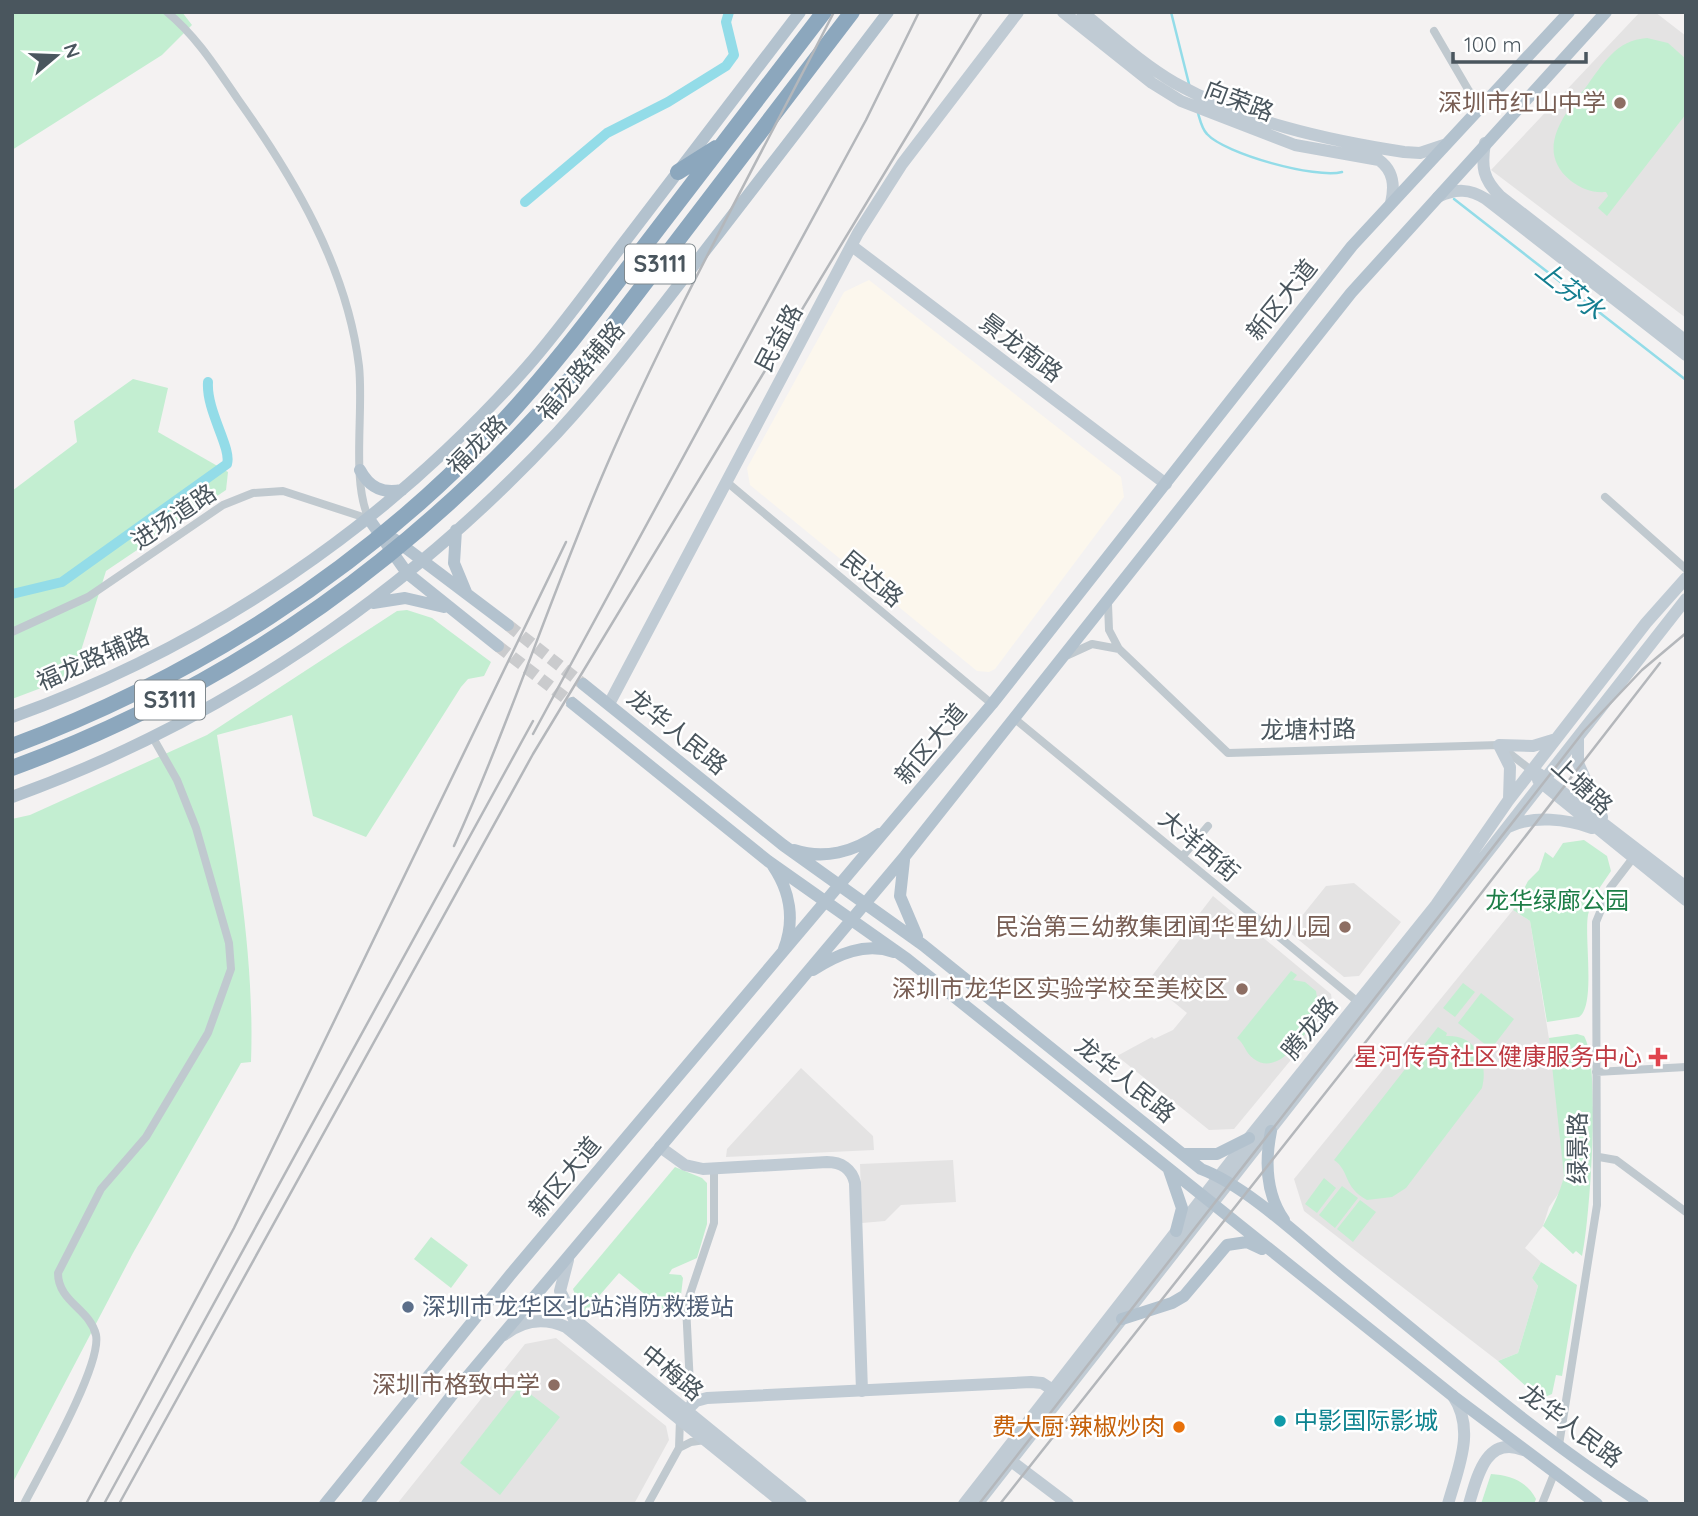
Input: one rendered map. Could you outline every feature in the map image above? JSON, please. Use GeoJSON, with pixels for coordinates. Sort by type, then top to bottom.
{"type":"FeatureCollection","features":[{"type":"Feature","properties":{"kind":"highway","name":"福龙路"},"geometry":{"type":"LineString","coordinates":[[12,746],[153,684],[229,642],[305,593],[438,486],[491,435],[548,371],[824,12]]}},
{"type":"Feature","properties":{"kind":"highway","name":"福龙路"},"geometry":{"type":"LineString","coordinates":[[12,768],[122,723],[204,682],[317,610],[452,501],[531,423],[580,368],[852,12]]}},
{"type":"Feature","properties":{"kind":"highway"},"geometry":{"type":"LineString","coordinates":[[678,172],[724,144]]}},
{"type":"Feature","properties":{"kind":"main road","name":"福龙路辅路"},"geometry":{"type":"LineString","coordinates":[[12,717],[84,689],[170,648],[259,595],[369,519],[402,490],[526,368],[800,12]]}},
{"type":"Feature","properties":{"kind":"main road","name":"福龙路辅路"},"geometry":{"type":"LineString","coordinates":[[12,797],[155,742],[260,677],[363,607],[420,562],[539,452],[608,374],[888,12]]}},
{"type":"Feature","properties":{"kind":"main road","name":"民益路"},"geometry":{"type":"LineString","coordinates":[[609,704],[852,246],[902,164],[1018,12]]}},
{"type":"Feature","properties":{"kind":"main road","name":"向荣路"},"geometry":{"type":"LineString","coordinates":[[1063,12],[1152,83],[1181,101],[1295,145],[1379,160],[1391,174],[1391,203]]}},
{"type":"Feature","properties":{"kind":"main road","name":"向荣路"},"geometry":{"type":"LineString","coordinates":[[1082,12],[1174,82],[1230,108],[1303,132],[1379,148],[1420,153],[1444,145]]}},
{"type":"Feature","properties":{"kind":"main road","name":"新区大道"},"geometry":{"type":"LineString","coordinates":[[325,1504],[512,1272],[780,959],[992,704],[1305,303],[1391,203],[1569,12]]}},
{"type":"Feature","properties":{"kind":"main road","name":"新区大道"},"geometry":{"type":"LineString","coordinates":[[367,1504],[498,1339],[909,851],[1108,603],[1329,319],[1432,200],[1606,12]]}},
{"type":"Feature","properties":{"kind":"main road"},"geometry":{"type":"LineString","coordinates":[[1485,143],[1481,164],[1484,176],[1500,196],[1686,341]]}},
{"type":"Feature","properties":{"kind":"main road"},"geometry":{"type":"LineString","coordinates":[[1432,200],[1449,191],[1459,190],[1479,195],[1686,355]]}},
{"type":"Feature","properties":{"kind":"main road","name":"景龙南路"},"geometry":{"type":"LineString","coordinates":[[852,246],[1166,484]]}},
{"type":"Feature","properties":{"kind":"main road"},"geometry":{"type":"LineString","coordinates":[[360,470],[375,488],[389,492],[402,490]]}},
{"type":"Feature","properties":{"kind":"main road"},"geometry":{"type":"LineString","coordinates":[[369,519],[420,562],[460,592],[469,595]]}},
{"type":"Feature","properties":{"kind":"main road"},"geometry":{"type":"LineString","coordinates":[[369,519],[407,573],[498,646]]}},
{"type":"Feature","properties":{"kind":"main road"},"geometry":{"type":"LineString","coordinates":[[457,528],[454,564],[461,586],[508,625]]}},
{"type":"Feature","properties":{"kind":"main road","name":"腾龙路"},"geometry":{"type":"LineString","coordinates":[[1225,1180],[1249,1138],[1436,905],[1508,801],[1556,738],[1646,623],[1686,578]]}},
{"type":"Feature","properties":{"kind":"main road"},"geometry":{"type":"LineString","coordinates":[[363,607],[390,598],[405,598],[449,609]]}},
{"type":"Feature","properties":{"kind":"main road","name":"腾龙路"},"geometry":{"type":"LineString","coordinates":[[977,1504],[1122,1319],[1209,1200],[1271,1131],[1686,599]]}},
{"type":"Feature","properties":{"kind":"main road","name":"龙华人民路"},"geometry":{"type":"LineString","coordinates":[[583,684],[783,845],[923,945],[1201,1169],[1225,1180],[1559,1445],[1643,1504]]}},
{"type":"Feature","properties":{"kind":"main road","name":"龙华人民路"},"geometry":{"type":"LineString","coordinates":[[572,703],[768,861],[907,959],[1453,1396],[1597,1504]]}},
{"type":"Feature","properties":{"kind":"main road"},"geometry":{"type":"LineString","coordinates":[[1578,736],[1578,763],[1605,829]]}},
{"type":"Feature","properties":{"kind":"main road"},"geometry":{"type":"LineString","coordinates":[[1508,801],[1510,766],[1499,745],[1533,746],[1556,738]]}},
{"type":"Feature","properties":{"kind":"main road","name":"上塘路"},"geometry":{"type":"LineString","coordinates":[[1532,771],[1605,829],[1686,887]]}},
{"type":"Feature","properties":{"kind":"main road"},"geometry":{"type":"LineString","coordinates":[[1508,827],[1520,821],[1536,820],[1605,829]]}},
{"type":"Feature","properties":{"kind":"main road"},"geometry":{"type":"LineString","coordinates":[[783,845],[809,854],[837,853],[863,844],[891,825]]}},
{"type":"Feature","properties":{"kind":"main road","name":"上塘路"},"geometry":{"type":"LineString","coordinates":[[1605,829],[1633,858],[1686,900]]}},
{"type":"Feature","properties":{"kind":"main road"},"geometry":{"type":"LineString","coordinates":[[909,851],[901,871],[900,896],[906,918],[923,945]]}},
{"type":"Feature","properties":{"kind":"main road"},"geometry":{"type":"LineString","coordinates":[[768,861],[779,876],[789,901],[789,933],[780,959]]}},
{"type":"Feature","properties":{"kind":"main road"},"geometry":{"type":"LineString","coordinates":[[803,977],[840,955],[862,949],[890,951],[907,959]]}},
{"type":"Feature","properties":{"kind":"main road"},"geometry":{"type":"LineString","coordinates":[[1271,1131],[1267,1164],[1272,1196],[1281,1216],[1296,1234]]}},
{"type":"Feature","properties":{"kind":"main road"},"geometry":{"type":"LineString","coordinates":[[1182,1154],[1217,1154],[1249,1138]]}},
{"type":"Feature","properties":{"kind":"main road"},"geometry":{"type":"LineString","coordinates":[[660,1147],[685,1165],[714,1169],[833,1162],[851,1172],[855,1182],[862,1391]]}},
{"type":"Feature","properties":{"kind":"main road"},"geometry":{"type":"LineString","coordinates":[[1167,1167],[1176,1185],[1182,1208],[1176,1231]]}},
{"type":"Feature","properties":{"kind":"main road","name":"腾龙路"},"geometry":{"type":"LineString","coordinates":[[964,1504],[1176,1231],[1209,1200]]}},
{"type":"Feature","properties":{"kind":"main road"},"geometry":{"type":"LineString","coordinates":[[1122,1319],[1178,1300],[1190,1290],[1219,1252],[1231,1244],[1252,1244],[1283,1259]]}},
{"type":"Feature","properties":{"kind":"main road","name":"中梅路"},"geometry":{"type":"LineString","coordinates":[[570,1253],[559,1285],[561,1297],[570,1314],[801,1504]]}},
{"type":"Feature","properties":{"kind":"main road","name":"中梅路"},"geometry":{"type":"LineString","coordinates":[[498,1339],[530,1322],[552,1321],[566,1327],[686,1412],[705,1440],[784,1504]]}},
{"type":"Feature","properties":{"kind":"main road"},"geometry":{"type":"LineString","coordinates":[[686,1412],[707,1398],[1031,1382],[1042,1383],[1053,1390]]}},
{"type":"Feature","properties":{"kind":"main road"},"geometry":{"type":"LineString","coordinates":[[1448,1504],[1465,1441],[1462,1415],[1453,1396]]}},
{"type":"Feature","properties":{"kind":"main road"},"geometry":{"type":"LineString","coordinates":[[1469,1504],[1478,1473],[1487,1457],[1502,1448],[1523,1450]]}},
{"type":"Feature","properties":{"kind":"main road"},"geometry":{"type":"LineString","coordinates":[[1011,1461],[1068,1504]]}},
{"type":"Feature","properties":{"kind":"main road"},"geometry":{"type":"LineString","coordinates":[[1045,1485],[1080,1504]]}},
{"type":"Feature","properties":{"kind":"street"},"geometry":{"type":"LineString","coordinates":[[167,12],[191,33],[262,133],[298,192],[330,255],[351,322],[358,359],[362,410],[361,495],[369,519]]}},
{"type":"Feature","properties":{"kind":"street"},"geometry":{"type":"LineString","coordinates":[[1434,31],[1469,91],[1483,104]]}},
{"type":"Feature","properties":{"kind":"street","name":"民达路"},"geometry":{"type":"LineString","coordinates":[[728,483],[992,704]]}},
{"type":"Feature","properties":{"kind":"street","name":"进场道路"},"geometry":{"type":"LineString","coordinates":[[12,632],[88,597],[223,505],[253,493],[283,491],[369,519]]}},
{"type":"Feature","properties":{"kind":"street"},"geometry":{"type":"LineString","coordinates":[[1605,498],[1686,569]]}},
{"type":"Feature","properties":{"kind":"street","name":"龙塘村路"},"geometry":{"type":"LineString","coordinates":[[1108,603],[1109,630],[1119,649],[1228,753],[1499,745]]}},
{"type":"Feature","properties":{"kind":"street"},"geometry":{"type":"LineString","coordinates":[[1063,659],[1086,645],[1119,649]]}},
{"type":"Feature","properties":{"kind":"street","name":"大洋西街"},"geometry":{"type":"LineString","coordinates":[[1015,719],[1358,1002]]}},
{"type":"Feature","properties":{"kind":"street"},"geometry":{"type":"LineString","coordinates":[[24,1504],[82,1387],[95,1354],[96,1335],[93,1326],[64,1296],[58,1273],[101,1189],[152,1128],[208,1033],[231,970],[229,943],[196,828],[177,780],[155,742]]}},
{"type":"Feature","properties":{"kind":"street"},"geometry":{"type":"LineString","coordinates":[[1499,745],[1532,771]]}},
{"type":"Feature","properties":{"kind":"street"},"geometry":{"type":"LineString","coordinates":[[1182,857],[1208,826]]}},
{"type":"Feature","properties":{"kind":"street","name":"绿景路"},"geometry":{"type":"LineString","coordinates":[[1559,1445],[1595,1229],[1599,1157],[1596,922],[1605,896],[1633,858]]}},
{"type":"Feature","properties":{"kind":"street"},"geometry":{"type":"LineString","coordinates":[[1597,1072],[1686,1067]]}},
{"type":"Feature","properties":{"kind":"street"},"geometry":{"type":"LineString","coordinates":[[1599,1157],[1616,1160],[1686,1212]]}},
{"type":"Feature","properties":{"kind":"street"},"geometry":{"type":"LineString","coordinates":[[648,1504],[679,1448],[686,1412],[686,1306],[714,1223],[714,1169]]}},
{"type":"Feature","properties":{"kind":"street"},"geometry":{"type":"LineString","coordinates":[[679,1448],[691,1442],[705,1440]]}},
{"type":"Feature","properties":{"kind":"street"},"geometry":{"type":"LineString","coordinates":[[1542,1504],[1554,1474]]}},
{"type":"Feature","properties":{"kind":"shaded area","name":"深圳市红山中学"},"geometry":{"type":"Polygon","coordinates":[[[1640,12],[1655,12],[1686,36],[1686,318],[1491,170],[1640,12]]]}},
{"type":"Feature","properties":{"kind":"shaded area"},"geometry":{"type":"Polygon","coordinates":[[[869,280],[1121,477],[1124,497],[995,669],[989,672],[977,671],[750,485],[747,468],[844,292],[869,280]]]}},
{"type":"Feature","properties":{"kind":"shaded area","name":"民治第三幼教集团闻华里幼儿园"},"geometry":{"type":"Polygon","coordinates":[[[1354,883],[1401,922],[1359,976],[1344,977],[1289,932],[1326,886],[1354,883]]]}},
{"type":"Feature","properties":{"kind":"shaded area","name":"深圳市龙华区实验学校至美校区"},"geometry":{"type":"Polygon","coordinates":[[[1213,896],[1331,994],[1333,1009],[1234,1129],[1209,1130],[1117,1056],[1152,1037],[1154,1039],[1173,1030],[1187,1013],[1148,981],[1213,896]]]}},
{"type":"Feature","properties":{"kind":"shaded area"},"geometry":{"type":"Polygon","coordinates":[[[1513,910],[1530,921],[1555,1076],[1564,1176],[1561,1190],[1549,1207],[1543,1226],[1525,1248],[1541,1262],[1532,1278],[1538,1286],[1518,1353],[1498,1361],[1304,1211],[1294,1179],[1513,910]]]}},
{"type":"Feature","properties":{"kind":"shaded area"},"geometry":{"type":"Polygon","coordinates":[[[801,1068],[873,1136],[874,1150],[726,1157],[727,1149],[801,1068]]]}},
{"type":"Feature","properties":{"kind":"shaded area"},"geometry":{"type":"Polygon","coordinates":[[[953,1160],[956,1202],[901,1205],[885,1221],[862,1223],[860,1164],[953,1160]]]}},
{"type":"Feature","properties":{"kind":"shaded area","name":"深圳市格致中学"},"geometry":{"type":"Polygon","coordinates":[[[556,1338],[666,1426],[669,1440],[634,1504],[397,1504],[525,1344],[556,1338]]]}},
{"type":"Feature","properties":{"kind":"green space"},"geometry":{"type":"Polygon","coordinates":[[[12,12],[182,12],[192,25],[162,55],[12,150],[12,12]]]}},
{"type":"Feature","properties":{"kind":"green space"},"geometry":{"type":"Polygon","coordinates":[[[1647,38],[1668,43],[1686,59],[1686,114],[1607,216],[1598,208],[1608,196],[1606,192],[1583,188],[1571,181],[1560,169],[1555,157],[1556,133],[1569,109],[1611,55],[1627,43],[1647,38]]]}},
{"type":"Feature","properties":{"kind":"green space"},"geometry":{"type":"Polygon","coordinates":[[[133,379],[168,388],[158,432],[228,472],[226,490],[106,571],[73,676],[12,699],[12,491],[77,442],[74,421],[133,379]]]}},
{"type":"Feature","properties":{"kind":"green space"},"geometry":{"type":"Polygon","coordinates":[[[407,610],[432,618],[491,662],[484,676],[468,679],[461,687],[366,837],[313,816],[292,715],[217,735],[246,939],[250,980],[251,1062],[241,1063],[133,1253],[12,1484],[12,819],[30,815],[207,735],[397,611],[407,610]]]}},
{"type":"Feature","properties":{"kind":"green space","name":"龙华绿廊公园"},"geometry":{"type":"Polygon","coordinates":[[[1584,840],[1607,856],[1611,871],[1594,897],[1588,915],[1587,1000],[1579,1017],[1547,1022],[1530,921],[1513,910],[1528,881],[1539,870],[1545,852],[1553,858],[1563,843],[1584,840]]]}},
{"type":"Feature","properties":{"kind":"green space"},"geometry":{"type":"Polygon","coordinates":[[[1291,971],[1297,975],[1293,980],[1305,982],[1316,991],[1319,1012],[1292,1050],[1274,1062],[1264,1063],[1251,1057],[1237,1038],[1291,971]]]}},
{"type":"Feature","properties":{"kind":"green space"},"geometry":{"type":"Polygon","coordinates":[[[1463,983],[1475,992],[1455,1017],[1443,1008],[1463,983]]]}},
{"type":"Feature","properties":{"kind":"green space"},"geometry":{"type":"Polygon","coordinates":[[[1481,993],[1514,1019],[1491,1049],[1458,1023],[1481,993]]]}},
{"type":"Feature","properties":{"kind":"green space"},"geometry":{"type":"Polygon","coordinates":[[[1438,1027],[1447,1033],[1446,1036],[1465,1039],[1478,1051],[1483,1068],[1482,1088],[1406,1188],[1392,1197],[1367,1200],[1354,1190],[1343,1169],[1334,1160],[1438,1027]]]}},
{"type":"Feature","properties":{"kind":"green space"},"geometry":{"type":"Polygon","coordinates":[[[1577,1034],[1584,1036],[1589,1052],[1593,1108],[1591,1178],[1582,1256],[1576,1251],[1573,1254],[1543,1226],[1564,1176],[1549,1038],[1577,1034]]]}},
{"type":"Feature","properties":{"kind":"green space"},"geometry":{"type":"Polygon","coordinates":[[[675,1167],[702,1178],[707,1183],[707,1224],[697,1258],[672,1269],[669,1274],[681,1275],[683,1278],[679,1312],[666,1312],[619,1273],[586,1311],[581,1311],[573,1289],[675,1167]]]}},
{"type":"Feature","properties":{"kind":"green space"},"geometry":{"type":"Polygon","coordinates":[[[1324,1178],[1336,1188],[1317,1213],[1305,1204],[1324,1178]]]}},
{"type":"Feature","properties":{"kind":"green space"},"geometry":{"type":"Polygon","coordinates":[[[1342,1186],[1358,1198],[1335,1228],[1319,1215],[1342,1186]]]}},
{"type":"Feature","properties":{"kind":"green space"},"geometry":{"type":"Polygon","coordinates":[[[1360,1200],[1376,1212],[1353,1242],[1337,1229],[1360,1200]]]}},
{"type":"Feature","properties":{"kind":"green space"},"geometry":{"type":"Polygon","coordinates":[[[431,1237],[468,1265],[451,1288],[414,1259],[431,1237]]]}},
{"type":"Feature","properties":{"kind":"green space"},"geometry":{"type":"Polygon","coordinates":[[[1541,1262],[1577,1285],[1562,1376],[1556,1375],[1552,1394],[1540,1399],[1498,1361],[1518,1353],[1538,1286],[1532,1278],[1541,1262]]]}},
{"type":"Feature","properties":{"kind":"green space"},"geometry":{"type":"Polygon","coordinates":[[[520,1386],[560,1417],[500,1495],[460,1463],[520,1386]]]}},
{"type":"Feature","properties":{"kind":"green space"},"geometry":{"type":"Polygon","coordinates":[[[1491,1474],[1523,1483],[1536,1499],[1534,1504],[1481,1504],[1491,1474]]]}},
{"type":"Feature","properties":{"kind":"waterway"},"geometry":{"type":"LineString","coordinates":[[525,202],[607,133],[668,102],[726,66],[734,55],[726,22],[729,12]]}},
{"type":"Feature","properties":{"kind":"waterway","name":"上芬水"},"geometry":{"type":"LineString","coordinates":[[1171,12],[1189,84]]}},
{"type":"Feature","properties":{"kind":"waterway","name":"上芬水"},"geometry":{"type":"LineString","coordinates":[[1198,113],[1207,134],[1217,142],[1251,157],[1312,172],[1342,172]]}},
{"type":"Feature","properties":{"kind":"waterway","name":"上芬水"},"geometry":{"type":"LineString","coordinates":[[1454,199],[1686,380]]}},
{"type":"Feature","properties":{"kind":"waterway"},"geometry":{"type":"LineString","coordinates":[[12,594],[62,582],[227,464],[228,457],[211,405],[208,382]]}},
{"type":"Feature","properties":{"kind":"tunnel"},"geometry":{"type":"LineString","coordinates":[[508,625],[583,684]]}},
{"type":"Feature","properties":{"kind":"tunnel"},"geometry":{"type":"LineString","coordinates":[[498,646],[572,703]]}},
{"type":"Feature","properties":{"kind":"railway"},"geometry":{"type":"LineString","coordinates":[[454,846],[494,752],[586,514],[632,409],[687,295],[834,12]]}},
{"type":"Feature","properties":{"kind":"railway"},"geometry":{"type":"LineString","coordinates":[[533,734],[866,120],[919,12]]}},
{"type":"Feature","properties":{"kind":"railway"},"geometry":{"type":"LineString","coordinates":[[119,1504],[533,754],[982,12]]}},
{"type":"Feature","properties":{"kind":"railway"},"geometry":{"type":"LineString","coordinates":[[86,1504],[234,1228],[566,542]]}},
{"type":"Feature","properties":{"kind":"railway"},"geometry":{"type":"LineString","coordinates":[[979,1504],[1584,731],[1642,670],[1686,633]]}},
{"type":"Feature","properties":{"kind":"railway"},"geometry":{"type":"LineString","coordinates":[[1000,1504],[1368,1039],[1660,663]]}},
{"type":"Feature","properties":{"kind":"railway"},"geometry":{"type":"LineString","coordinates":[[104,1504],[533,721]]}},
{"type":"Feature","properties":{"kind":"place","name":"深圳市红山中学"},"geometry":{"type":"Point","coordinates":[1620,103]}},
{"type":"Feature","properties":{"kind":"place","name":"民治第三幼教集团闻华里幼儿园"},"geometry":{"type":"Point","coordinates":[1345,927]}},
{"type":"Feature","properties":{"kind":"place","name":"深圳市龙华区实验学校至美校区"},"geometry":{"type":"Point","coordinates":[1242,989]}},
{"type":"Feature","properties":{"kind":"place","name":"星河传奇社区健康服务中心"},"geometry":{"type":"Point","coordinates":[1658,1057]}},
{"type":"Feature","properties":{"kind":"place","name":"深圳市龙华区北站消防救援站"},"geometry":{"type":"Point","coordinates":[408,1307]}},
{"type":"Feature","properties":{"kind":"place","name":"深圳市格致中学"},"geometry":{"type":"Point","coordinates":[554,1385]}},
{"type":"Feature","properties":{"kind":"place","name":"中影国际影城"},"geometry":{"type":"Point","coordinates":[1280,1421]}},
{"type":"Feature","properties":{"kind":"place","name":"费大厨·辣椒炒肉"},"geometry":{"type":"Point","coordinates":[1179,1427]}}]}
